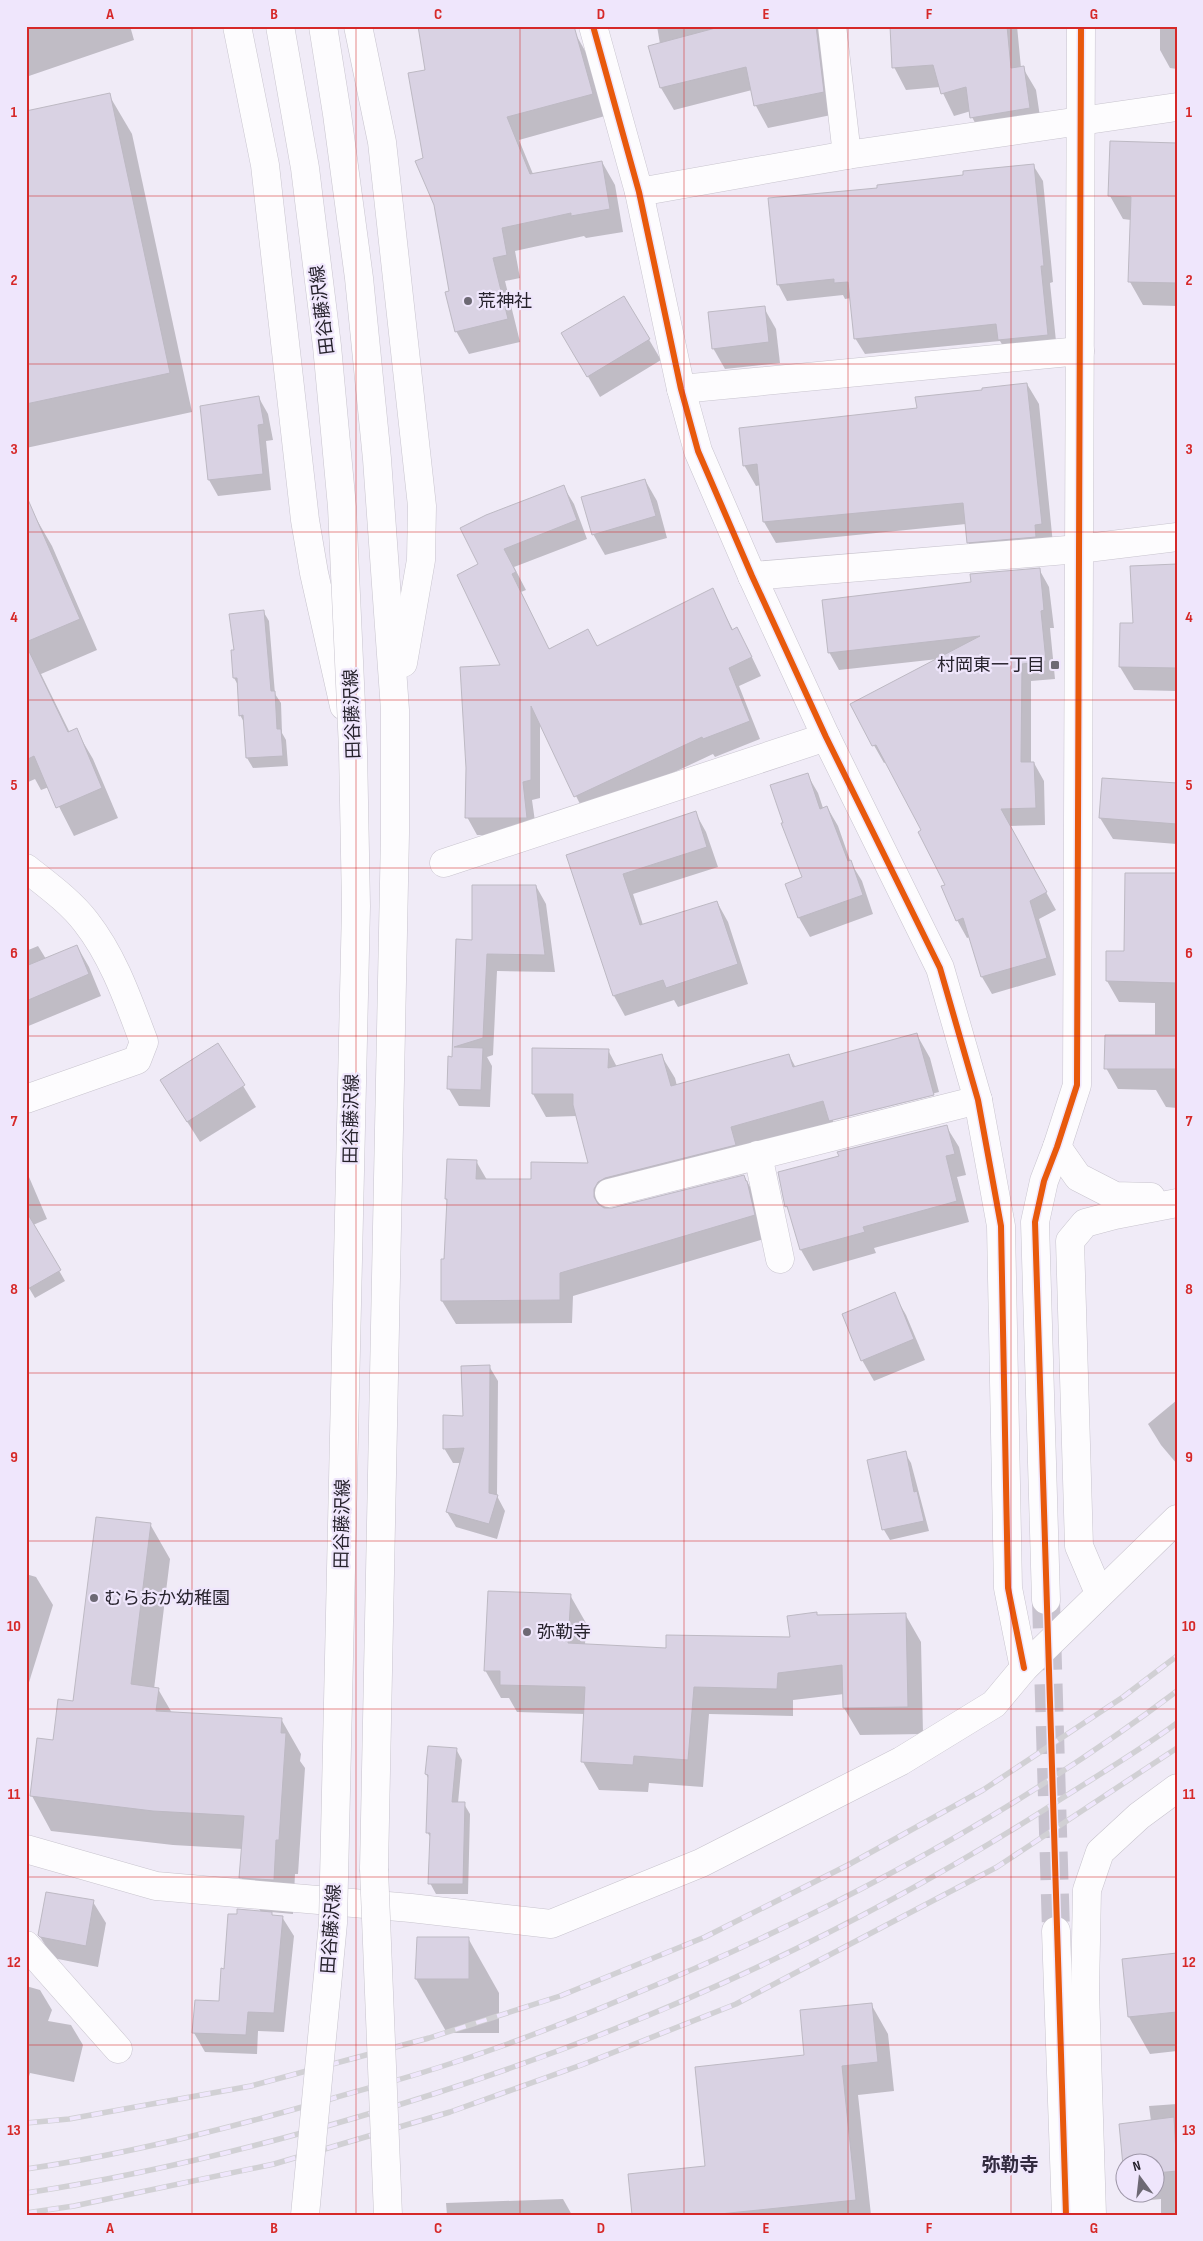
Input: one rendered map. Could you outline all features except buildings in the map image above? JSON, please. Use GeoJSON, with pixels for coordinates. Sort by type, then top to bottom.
{"type":"FeatureCollection","features":[{"type":"Feature","properties":{"kind":"street"},"geometry":{"type":"LineString","coordinates":[[237,26],[266,165],[306,520],[314,573],[353,749]]}},
{"type":"Feature","properties":{"kind":"street","name":"田谷藤沢線"},"geometry":{"type":"LineString","coordinates":[[280,26],[305,168],[327,346],[342,507],[353,749],[356,916],[333,1923],[305,2215]]}},
{"type":"Feature","properties":{"kind":"street"},"geometry":{"type":"LineString","coordinates":[[322,26],[337,114],[359,278],[380,487],[395,710],[396,833],[374,1869],[388,2215]]}},
{"type":"Feature","properties":{"kind":"street"},"geometry":{"type":"LineString","coordinates":[[358,26],[382,142],[422,506],[421,560],[395,710]]}},
{"type":"Feature","properties":{"kind":"street"},"geometry":{"type":"LineString","coordinates":[[593,26],[639,192],[681,389],[698,451],[752,576],[826,738],[940,968],[978,1100],[1001,1226],[1008,1588],[1024,1668]]}},
{"type":"Feature","properties":{"kind":"street"},"geometry":{"type":"LineString","coordinates":[[832,26],[847,154]]}},
{"type":"Feature","properties":{"kind":"street"},"geometry":{"type":"LineString","coordinates":[[1046,1600],[1035,1222],[1044,1180],[1077,1086],[1081,26]]}},
{"type":"Feature","properties":{"kind":"street"},"geometry":{"type":"LineString","coordinates":[[639,192],[847,154],[1177,106]]}},
{"type":"Feature","properties":{"kind":"street"},"geometry":{"type":"LineString","coordinates":[[681,389],[1080,351]]}},
{"type":"Feature","properties":{"kind":"street"},"geometry":{"type":"LineString","coordinates":[[752,576],[1079,549],[1177,537]]}},
{"type":"Feature","properties":{"kind":"street"},"geometry":{"type":"LineString","coordinates":[[444,863],[826,738]]}},
{"type":"Feature","properties":{"kind":"street"},"geometry":{"type":"LineString","coordinates":[[26,868],[85,921],[114,966],[144,1042],[137,1060],[26,1099]]}},
{"type":"Feature","properties":{"kind":"street"},"geometry":{"type":"LineString","coordinates":[[609,1193],[978,1100]]}},
{"type":"Feature","properties":{"kind":"street"},"geometry":{"type":"LineString","coordinates":[[1057,1147],[1078,1177],[1115,1196],[1177,1198]]}},
{"type":"Feature","properties":{"kind":"street"},"geometry":{"type":"LineString","coordinates":[[758,1156],[780,1258]]}},
{"type":"Feature","properties":{"kind":"street"},"geometry":{"type":"LineString","coordinates":[[1099,1593],[1079,1546],[1070,1241],[1085,1223],[1177,1203]]}},
{"type":"Feature","properties":{"kind":"street"},"geometry":{"type":"LineString","coordinates":[[26,1850],[156,1886],[411,1908],[551,1924],[701,1863],[901,1761],[994,1704],[1024,1668],[1177,1519]]}},
{"type":"Feature","properties":{"kind":"street"},"geometry":{"type":"LineString","coordinates":[[1092,2215],[1085,1992],[1087,1890],[1100,1852],[1139,1816],[1177,1788]]}},
{"type":"Feature","properties":{"kind":"street"},"geometry":{"type":"LineString","coordinates":[[1056,1931],[1066,2215]]}},
{"type":"Feature","properties":{"kind":"street"},"geometry":{"type":"LineString","coordinates":[[26,1945],[118,2049]]}},
{"type":"Feature","properties":{"kind":"tunnel"},"geometry":{"type":"LineString","coordinates":[[1046,1600],[1056,1931]]}},
{"type":"Feature","properties":{"kind":"railway"},"geometry":{"type":"LineString","coordinates":[[26,2123],[69,2119],[251,2086],[429,2038],[560,1996],[705,1937],[848,1865],[983,1790],[1123,1697],[1177,1656]]}},
{"type":"Feature","properties":{"kind":"railway"},"geometry":{"type":"LineString","coordinates":[[26,2169],[143,2148],[296,2109],[462,2060],[608,2005],[775,1932],[914,1861],[1048,1781],[1114,1737],[1177,1691]]}},
{"type":"Feature","properties":{"kind":"railway"},"geometry":{"type":"LineString","coordinates":[[26,2193],[152,2170],[235,2151],[317,2129],[451,2088],[633,2022],[722,1984],[809,1943],[894,1898],[978,1850],[1120,1762],[1177,1723]]}},
{"type":"Feature","properties":{"kind":"railway"},"geometry":{"type":"LineString","coordinates":[[26,2213],[74,2206],[274,2164],[450,2112],[584,2064],[736,2004],[997,1867],[1177,1748]]}},
{"type":"Feature","properties":{"kind":"cycle path"},"geometry":{"type":"LineString","coordinates":[[593,26],[639,192],[681,389],[698,451],[752,576],[826,737],[940,968],[978,1100],[1001,1226],[1008,1588],[1024,1668]]}},
{"type":"Feature","properties":{"kind":"cycle path"},"geometry":{"type":"LineString","coordinates":[[1066,2215],[1035,1222],[1044,1181],[1077,1085],[1081,26]]}},
{"type":"Feature","properties":{"kind":"place","name":"荒神社"},"geometry":{"type":"Point","coordinates":[468,301]}},
{"type":"Feature","properties":{"kind":"place","name":"村岡東一丁目"},"geometry":{"type":"Point","coordinates":[1055,665]}},
{"type":"Feature","properties":{"kind":"place","name":"むらおか幼稚園"},"geometry":{"type":"Point","coordinates":[94,1598]}},
{"type":"Feature","properties":{"kind":"place","name":"弥勒寺"},"geometry":{"type":"Point","coordinates":[527,1632]}},
{"type":"Feature","properties":{"kind":"district","name":"弥勒寺"},"geometry":{"type":"Point","coordinates":[1010,2164]}}]}
